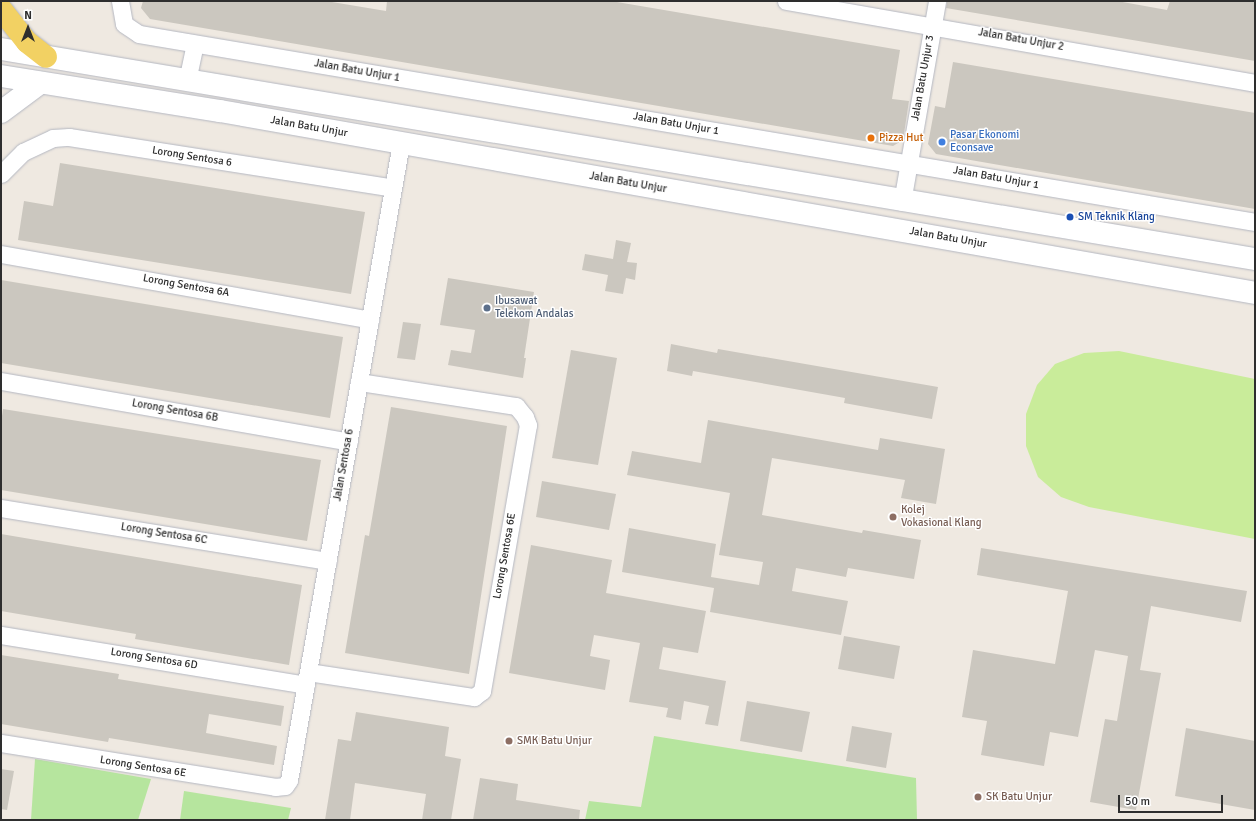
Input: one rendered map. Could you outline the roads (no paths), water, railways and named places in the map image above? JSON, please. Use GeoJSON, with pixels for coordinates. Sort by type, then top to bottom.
{"type":"FeatureCollection","features":[{"type":"Feature","properties":{"kind":"main road"},"geometry":{"type":"LineString","coordinates":[[1,8],[27,42],[46,57]]}},
{"type":"Feature","properties":{"kind":"main road"},"geometry":{"type":"LineString","coordinates":[[1,49],[187,82],[902,202],[1255,259]]}},
{"type":"Feature","properties":{"kind":"main road","name":"Jalan Batu Unjur"},"geometry":{"type":"LineString","coordinates":[[1,76],[401,143],[1255,293]]}},
{"type":"Feature","properties":{"kind":"main road"},"geometry":{"type":"LineString","coordinates":[[1,112],[40,83]]}},
{"type":"Feature","properties":{"kind":"main road"},"geometry":{"type":"LineString","coordinates":[[902,202],[904,215],[924,234]]}},
{"type":"Feature","properties":{"kind":"street","name":"Jalan Batu Unjur 1"},"geometry":{"type":"LineString","coordinates":[[120,1],[124,24],[139,34],[1255,222]]}},
{"type":"Feature","properties":{"kind":"street","name":"Jalan Batu Unjur 2"},"geometry":{"type":"LineString","coordinates":[[786,1],[806,3],[933,25],[1255,83]]}},
{"type":"Feature","properties":{"kind":"street","name":"Jalan Batu Unjur 3"},"geometry":{"type":"LineString","coordinates":[[902,202],[937,1]]}},
{"type":"Feature","properties":{"kind":"street"},"geometry":{"type":"LineString","coordinates":[[187,82],[195,44]]}},
{"type":"Feature","properties":{"kind":"street","name":"Lorong Sentosa 6"},"geometry":{"type":"LineString","coordinates":[[1,174],[23,152],[53,138],[69,138],[393,188]]}},
{"type":"Feature","properties":{"kind":"street","name":"Jalan Sentosa 6"},"geometry":{"type":"LineString","coordinates":[[284,786],[289,780],[401,143]]}},
{"type":"Feature","properties":{"kind":"street","name":"Lorong Sentosa 6A"},"geometry":{"type":"LineString","coordinates":[[1,254],[370,320]]}},
{"type":"Feature","properties":{"kind":"street","name":"Lorong Sentosa 6B"},"geometry":{"type":"LineString","coordinates":[[1,381],[348,442]]}},
{"type":"Feature","properties":{"kind":"street","name":"Lorong Sentosa 6E"},"geometry":{"type":"LineString","coordinates":[[307,678],[474,697],[482,691],[528,425],[525,417],[516,406],[359,382]]}},
{"type":"Feature","properties":{"kind":"street","name":"Lorong Sentosa 6C"},"geometry":{"type":"LineString","coordinates":[[1,508],[328,561]]}},
{"type":"Feature","properties":{"kind":"street","name":"Lorong Sentosa 6D"},"geometry":{"type":"LineString","coordinates":[[1,635],[307,678]]}},
{"type":"Feature","properties":{"kind":"street","name":"Lorong Sentosa 6E"},"geometry":{"type":"LineString","coordinates":[[1,743],[115,763],[284,786]]}},
{"type":"Feature","properties":{"kind":"place","name":"Pizza Hut"},"geometry":{"type":"Point","coordinates":[871,138]}},
{"type":"Feature","properties":{"kind":"place","name":"Pasar Ekonomi Econsave"},"geometry":{"type":"Point","coordinates":[942,142]}},
{"type":"Feature","properties":{"kind":"place","name":"SM Teknik Klang"},"geometry":{"type":"Point","coordinates":[1070,217]}},
{"type":"Feature","properties":{"kind":"place","name":"Ibusawat Telekom Andalas"},"geometry":{"type":"Point","coordinates":[487,308]}},
{"type":"Feature","properties":{"kind":"place","name":"Kolej Vokasional Klang"},"geometry":{"type":"Point","coordinates":[893,517]}},
{"type":"Feature","properties":{"kind":"place","name":"SMK Batu Unjur"},"geometry":{"type":"Point","coordinates":[509,741]}},
{"type":"Feature","properties":{"kind":"place","name":"SK Batu Unjur"},"geometry":{"type":"Point","coordinates":[978,797]}}]}
